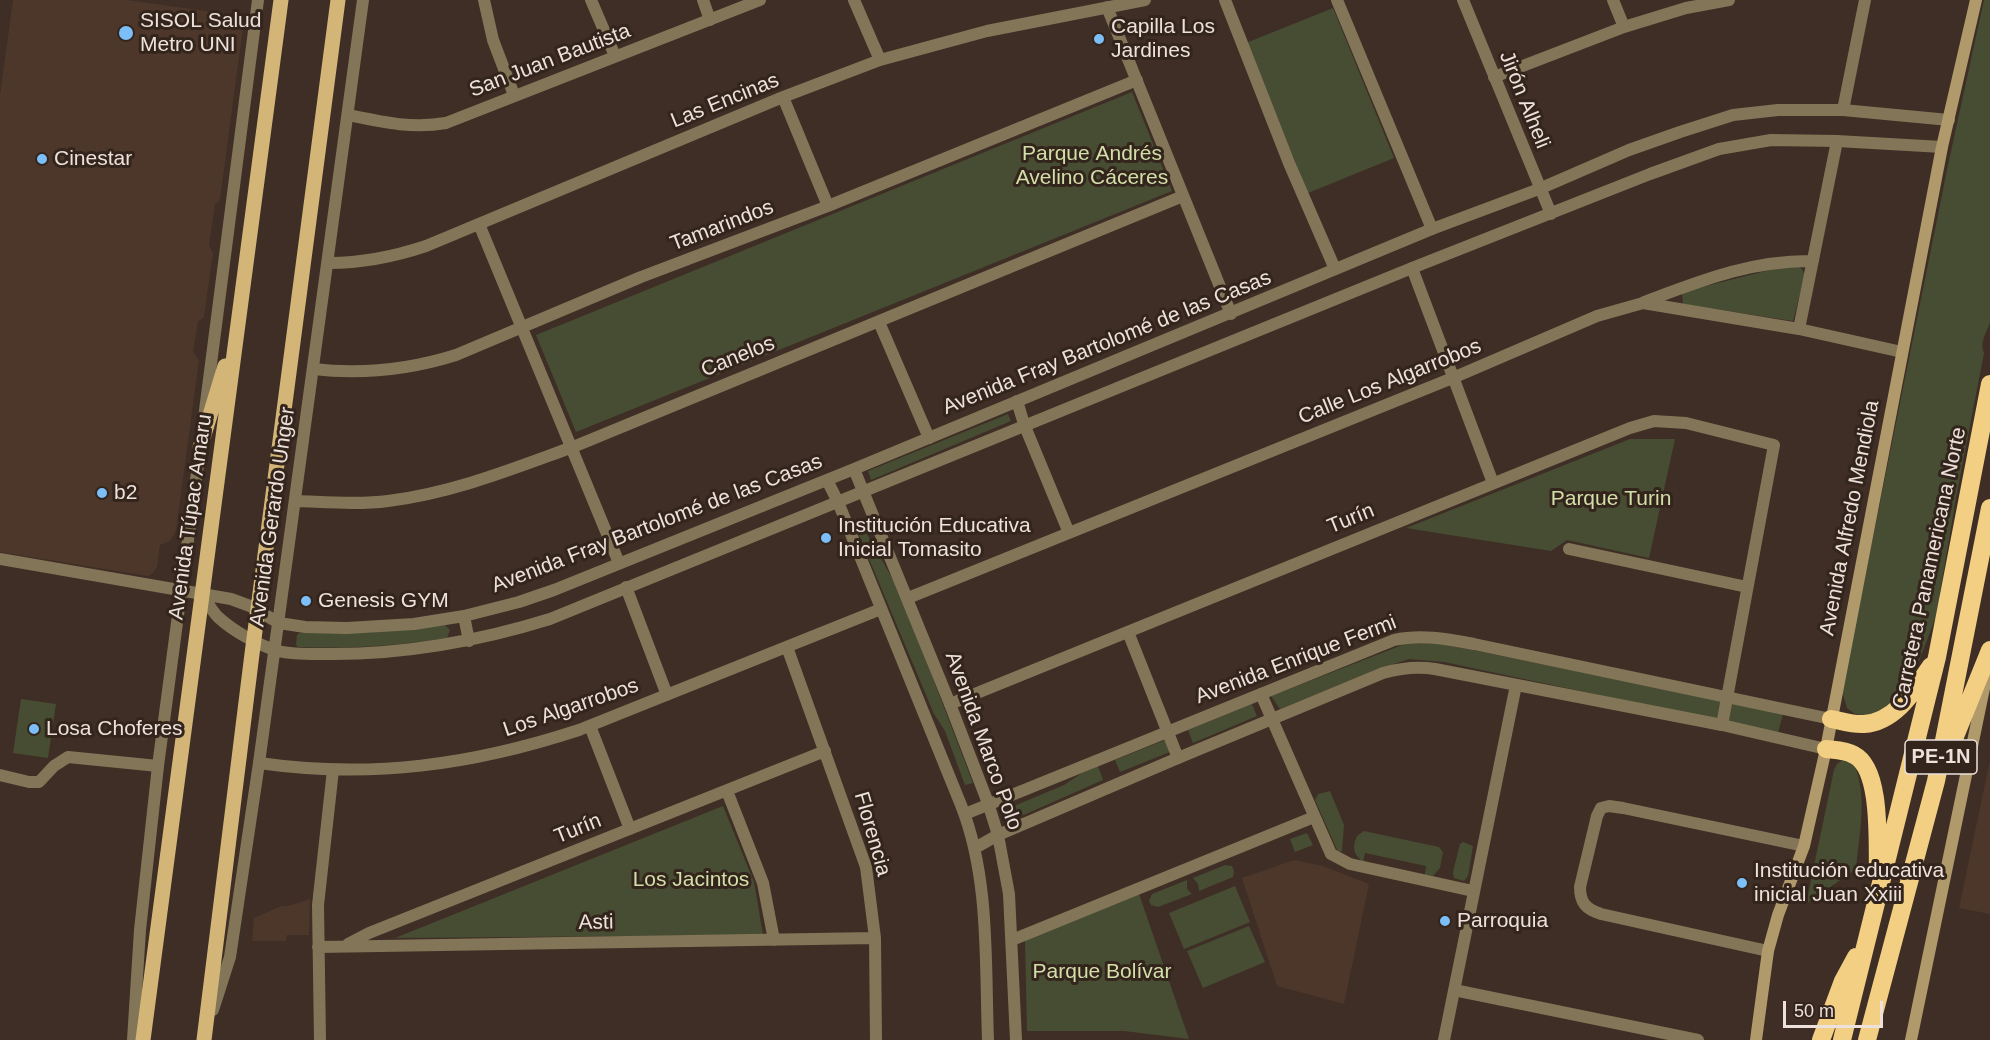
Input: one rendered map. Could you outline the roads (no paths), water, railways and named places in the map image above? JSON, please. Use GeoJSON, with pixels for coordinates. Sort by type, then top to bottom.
{"type":"FeatureCollection","features":[{"type":"Feature","properties":{"kind":"highway","name":"Carretera Panamericana Norte"},"geometry":{"type":"LineString","coordinates":[[1842,1040],[1937,657],[1990,384]]}},
{"type":"Feature","properties":{"kind":"highway","name":"PE-1N"},"geometry":{"type":"LineString","coordinates":[[1867,1040],[1936,781],[1990,508]]}},
{"type":"Feature","properties":{"kind":"highway"},"geometry":{"type":"LineString","coordinates":[[1936,781],[1990,650]]}},
{"type":"Feature","properties":{"kind":"highway"},"geometry":{"type":"LineString","coordinates":[[1831,719],[1853,724],[1866,724],[1881,720],[1907,699],[1937,657]]}},
{"type":"Feature","properties":{"kind":"highway"},"geometry":{"type":"LineString","coordinates":[[1826,749],[1855,755],[1866,766],[1872,780],[1879,891]]}},
{"type":"Feature","properties":{"kind":"highway"},"geometry":{"type":"LineString","coordinates":[[1821,1040],[1843,981],[1869,934]]}},
{"type":"Feature","properties":{"kind":"highway"},"geometry":{"type":"LineString","coordinates":[[1877,1003],[1881,1040]]}},
{"type":"Feature","properties":{"kind":"main road","name":"Avenida Túpac Amaru"},"geometry":{"type":"LineString","coordinates":[[143,1040],[281,0]]}},
{"type":"Feature","properties":{"kind":"main road"},"geometry":{"type":"LineString","coordinates":[[204,1038],[338,0]]}},
{"type":"Feature","properties":{"kind":"main road","name":"Avenida Alfredo Mendiola"},"geometry":{"type":"LineString","coordinates":[[1756,1040],[1768,951],[1778,915],[1804,846],[1826,749],[1942,147],[1976,0]]}},
{"type":"Feature","properties":{"kind":"main road"},"geometry":{"type":"LineString","coordinates":[[200,448],[238,323]]}},
{"type":"Feature","properties":{"kind":"main road"},"geometry":{"type":"LineString","coordinates":[[1911,1040],[1990,660]]}},
{"type":"Feature","properties":{"kind":"street"},"geometry":{"type":"LineString","coordinates":[[133,1040],[140,930],[158,766],[258,0]]}},
{"type":"Feature","properties":{"kind":"street","name":"Avenida Gerardo Unger"},"geometry":{"type":"LineString","coordinates":[[204,1038],[230,957],[296,501],[363,0]]}},
{"type":"Feature","properties":{"kind":"street"},"geometry":{"type":"LineString","coordinates":[[484,0],[493,40],[514,95]]}},
{"type":"Feature","properties":{"kind":"street"},"geometry":{"type":"LineString","coordinates":[[591,0],[615,56]]}},
{"type":"Feature","properties":{"kind":"street"},"geometry":{"type":"LineString","coordinates":[[703,0],[710,20]]}},
{"type":"Feature","properties":{"kind":"street","name":"San Juan Bautista"},"geometry":{"type":"LineString","coordinates":[[348,115],[400,126],[446,123],[760,0]]}},
{"type":"Feature","properties":{"kind":"street"},"geometry":{"type":"LineString","coordinates":[[854,0],[880,60]]}},
{"type":"Feature","properties":{"kind":"street","name":"Las Encinas"},"geometry":{"type":"LineString","coordinates":[[329,262],[362,262],[405,253],[783,97],[880,60],[987,30],[1145,0]]}},
{"type":"Feature","properties":{"kind":"street"},"geometry":{"type":"LineString","coordinates":[[1225,0],[1289,163],[1335,270]]}},
{"type":"Feature","properties":{"kind":"street"},"geometry":{"type":"LineString","coordinates":[[1337,0],[1432,229]]}},
{"type":"Feature","properties":{"kind":"street","name":"Jirón Alheli"},"geometry":{"type":"LineString","coordinates":[[1463,0],[1551,214]]}},
{"type":"Feature","properties":{"kind":"street"},"geometry":{"type":"LineString","coordinates":[[1614,0],[1624,27]]}},
{"type":"Feature","properties":{"kind":"street"},"geometry":{"type":"LineString","coordinates":[[1494,77],[1624,27],[1686,8],[1729,0]]}},
{"type":"Feature","properties":{"kind":"street"},"geometry":{"type":"LineString","coordinates":[[1843,110],[1865,0]]}},
{"type":"Feature","properties":{"kind":"street"},"geometry":{"type":"LineString","coordinates":[[1107,7],[1232,314]]}},
{"type":"Feature","properties":{"kind":"street","name":"Tamarindos"},"geometry":{"type":"LineString","coordinates":[[313,369],[374,372],[431,363],[456,356],[641,277],[828,206],[1137,80]]}},
{"type":"Feature","properties":{"kind":"street"},"geometry":{"type":"LineString","coordinates":[[783,97],[828,206]]}},
{"type":"Feature","properties":{"kind":"street","name":"Avenida Fray Bartolomé de las Casas"},"geometry":{"type":"LineString","coordinates":[[0,559],[231,599],[243,602],[279,623],[305,627],[381,627],[464,616],[519,602],[619,563],[1232,314],[1432,229],[1539,189],[1629,150],[1732,115],[1778,110],[1843,110],[1949,120]]}},
{"type":"Feature","properties":{"kind":"street"},"geometry":{"type":"LineString","coordinates":[[202,594],[218,616],[254,640],[275,650],[313,654],[359,654],[429,648],[469,641],[550,619],[863,493],[1024,424],[1412,268],[1719,149],[1771,140],[1942,147]]}},
{"type":"Feature","properties":{"kind":"street"},"geometry":{"type":"LineString","coordinates":[[1799,329],[1837,141]]}},
{"type":"Feature","properties":{"kind":"street","name":"Canelos"},"geometry":{"type":"LineString","coordinates":[[296,501],[386,502],[447,491],[573,447],[1183,196]]}},
{"type":"Feature","properties":{"kind":"street"},"geometry":{"type":"LineString","coordinates":[[479,224],[619,563]]}},
{"type":"Feature","properties":{"kind":"street"},"geometry":{"type":"LineString","coordinates":[[1643,303],[1716,274],[1791,260],[1813,261]]}},
{"type":"Feature","properties":{"kind":"street"},"geometry":{"type":"LineString","coordinates":[[1412,268],[1455,377],[1493,483]]}},
{"type":"Feature","properties":{"kind":"street","name":"Calle Los Algarrobos"},"geometry":{"type":"LineString","coordinates":[[908,598],[1455,377],[1597,316],[1643,303],[1799,329],[1902,352]]}},
{"type":"Feature","properties":{"kind":"street"},"geometry":{"type":"LineString","coordinates":[[879,322],[928,438]]}},
{"type":"Feature","properties":{"kind":"street"},"geometry":{"type":"LineString","coordinates":[[1017,401],[1024,424],[1069,533]]}},
{"type":"Feature","properties":{"kind":"street","name":"Turín"},"geometry":{"type":"LineString","coordinates":[[950,704],[1493,483],[1630,428],[1654,421],[1686,423],[1774,445],[1747,587]]}},
{"type":"Feature","properties":{"kind":"street","name":"Avenida Marco Polo"},"geometry":{"type":"LineString","coordinates":[[854,469],[950,704],[998,835],[1006,873],[1012,940],[1016,1040]]}},
{"type":"Feature","properties":{"kind":"street","name":"Avenida Marco Polo"},"geometry":{"type":"LineString","coordinates":[[827,480],[965,814],[975,848],[982,904],[988,1040]]}},
{"type":"Feature","properties":{"kind":"street"},"geometry":{"type":"LineString","coordinates":[[1569,549],[1747,587],[1734,669],[1722,725]]}},
{"type":"Feature","properties":{"kind":"street"},"geometry":{"type":"LineString","coordinates":[[626,587],[667,695]]}},
{"type":"Feature","properties":{"kind":"street","name":"Los Algarrobos"},"geometry":{"type":"LineString","coordinates":[[259,763],[333,770],[403,768],[471,759],[528,747],[590,726],[881,609]]}},
{"type":"Feature","properties":{"kind":"street"},"geometry":{"type":"LineString","coordinates":[[464,616],[469,641]]}},
{"type":"Feature","properties":{"kind":"street"},"geometry":{"type":"LineString","coordinates":[[1128,632],[1178,758]]}},
{"type":"Feature","properties":{"kind":"street","name":"Avenida Enrique Fermi"},"geometry":{"type":"LineString","coordinates":[[965,814],[1394,640],[1412,636],[1442,638],[1474,644],[1831,719]]}},
{"type":"Feature","properties":{"kind":"street","name":"Florencia"},"geometry":{"type":"LineString","coordinates":[[787,647],[866,867],[875,938],[876,1040]]}},
{"type":"Feature","properties":{"kind":"street","name":"Avenida Enrique Fermi"},"geometry":{"type":"LineString","coordinates":[[975,848],[998,835],[1383,673],[1418,666],[1722,725],[1826,749]]}},
{"type":"Feature","properties":{"kind":"street"},"geometry":{"type":"LineString","coordinates":[[1444,1040],[1516,685]]}},
{"type":"Feature","properties":{"kind":"street"},"geometry":{"type":"LineString","coordinates":[[1262,694],[1328,850],[1350,864],[1473,891]]}},
{"type":"Feature","properties":{"kind":"street"},"geometry":{"type":"LineString","coordinates":[[590,726],[630,830]]}},
{"type":"Feature","properties":{"kind":"street","name":"Turín"},"geometry":{"type":"LineString","coordinates":[[347,945],[369,933],[825,751]]}},
{"type":"Feature","properties":{"kind":"street"},"geometry":{"type":"LineString","coordinates":[[0,775],[39,782],[58,763],[72,756],[158,766]]}},
{"type":"Feature","properties":{"kind":"street"},"geometry":{"type":"LineString","coordinates":[[320,1040],[319,891],[333,770]]}},
{"type":"Feature","properties":{"kind":"street"},"geometry":{"type":"LineString","coordinates":[[727,791],[763,884],[774,940]]}},
{"type":"Feature","properties":{"kind":"street"},"geometry":{"type":"LineString","coordinates":[[1768,951],[1601,914],[1583,905],[1580,887],[1595,822],[1601,808],[1610,806],[1804,846]]}},
{"type":"Feature","properties":{"kind":"street"},"geometry":{"type":"LineString","coordinates":[[1012,940],[1314,817]]}},
{"type":"Feature","properties":{"kind":"street","name":"Asti"},"geometry":{"type":"LineString","coordinates":[[318,947],[875,938]]}},
{"type":"Feature","properties":{"kind":"street"},"geometry":{"type":"LineString","coordinates":[[1454,990],[1698,1040]]}},
{"type":"Feature","properties":{"kind":"place","name":"SISOL Salud Metro UNI"},"geometry":{"type":"Point","coordinates":[126,33]}},
{"type":"Feature","properties":{"kind":"place","name":"Capilla Los Jardines"},"geometry":{"type":"Point","coordinates":[1099,39]}},
{"type":"Feature","properties":{"kind":"place","name":"Cinestar"},"geometry":{"type":"Point","coordinates":[42,159]}},
{"type":"Feature","properties":{"kind":"place","name":"b2"},"geometry":{"type":"Point","coordinates":[102,493]}},
{"type":"Feature","properties":{"kind":"place","name":"Institución Educativa Inicial Tomasito"},"geometry":{"type":"Point","coordinates":[826,538]}},
{"type":"Feature","properties":{"kind":"place","name":"Genesis GYM"},"geometry":{"type":"Point","coordinates":[306,601]}},
{"type":"Feature","properties":{"kind":"place","name":"Losa Choferes"},"geometry":{"type":"Point","coordinates":[34,729]}},
{"type":"Feature","properties":{"kind":"place","name":"Institución educativa inicial Juan Xxiii"},"geometry":{"type":"Point","coordinates":[1742,883]}},
{"type":"Feature","properties":{"kind":"place","name":"Parroquia"},"geometry":{"type":"Point","coordinates":[1445,921]}},
{"type":"Feature","properties":{"kind":"park label","name":"Parque Andrés Avelino Cáceres"},"geometry":{"type":"Point","coordinates":[1092,166]}},
{"type":"Feature","properties":{"kind":"park label","name":"Parque Turin"},"geometry":{"type":"Point","coordinates":[1611,499]}},
{"type":"Feature","properties":{"kind":"park label","name":"Los Jacintos"},"geometry":{"type":"Point","coordinates":[691,880]}},
{"type":"Feature","properties":{"kind":"park label","name":"Parque Bolívar"},"geometry":{"type":"Point","coordinates":[1102,972]}}]}
